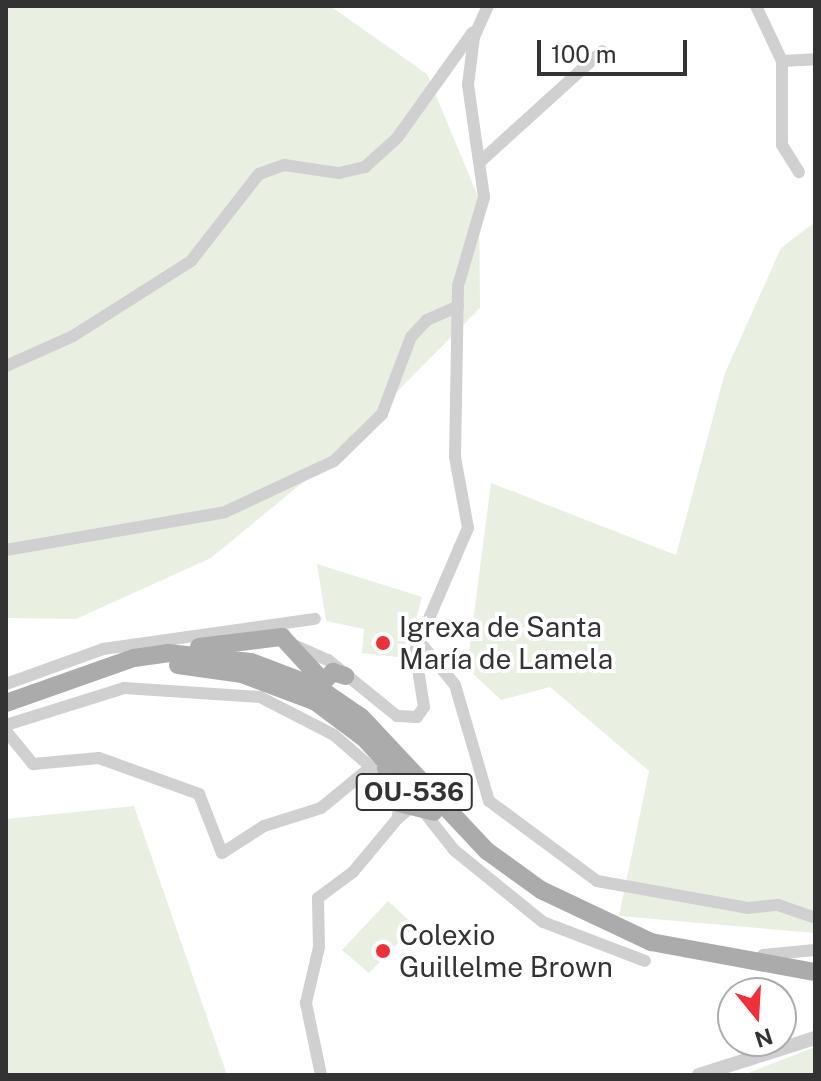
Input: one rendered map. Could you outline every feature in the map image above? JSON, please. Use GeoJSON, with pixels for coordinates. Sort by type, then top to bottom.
{"type":"FeatureCollection","features":[{"type":"Feature","properties":{"kind":"main road"},"geometry":{"type":"LineString","coordinates":[[255,667],[263,631]]}},
{"type":"Feature","properties":{"kind":"main road"},"geometry":{"type":"LineString","coordinates":[[170,659],[263,631],[296,646],[317,687],[373,748]]}},
{"type":"Feature","properties":{"kind":"main road"},"geometry":{"type":"LineString","coordinates":[[170,659],[255,667],[317,687],[345,676]]}},
{"type":"Feature","properties":{"kind":"main road","name":"OU-536"},"geometry":{"type":"LineString","coordinates":[[6,711],[102,677],[170,659]]}},
{"type":"Feature","properties":{"kind":"main road","name":"OU-536"},"geometry":{"type":"LineString","coordinates":[[6,703],[94,670],[170,659],[287,688],[373,748],[487,851],[541,890],[638,937],[714,958],[781,964],[815,975]]}},
{"type":"Feature","properties":{"kind":"main road","name":"OU-536"},"geometry":{"type":"LineString","coordinates":[[373,748],[411,806],[511,880],[593,928],[681,960],[815,984]]}},
{"type":"Feature","properties":{"kind":"street"},"geometry":{"type":"LineString","coordinates":[[6,366],[73,336],[191,261],[259,174],[295,164],[352,172],[379,157],[481,20],[488,6]]}},
{"type":"Feature","properties":{"kind":"street"},"geometry":{"type":"LineString","coordinates":[[756,6],[782,61],[782,145],[799,172]]}},
{"type":"Feature","properties":{"kind":"street"},"geometry":{"type":"LineString","coordinates":[[296,646],[345,676],[397,716],[417,717],[424,707],[414,667],[419,641],[468,528],[455,457],[458,306],[482,216],[482,160],[468,85],[481,20]]}},
{"type":"Feature","properties":{"kind":"street"},"geometry":{"type":"LineString","coordinates":[[482,160],[602,51]]}},
{"type":"Feature","properties":{"kind":"street"},"geometry":{"type":"LineString","coordinates":[[782,61],[815,59]]}},
{"type":"Feature","properties":{"kind":"street"},"geometry":{"type":"LineString","coordinates":[[6,550],[225,512],[334,461],[382,414],[411,337],[427,320],[458,306]]}},
{"type":"Feature","properties":{"kind":"street"},"geometry":{"type":"LineString","coordinates":[[6,684],[103,649],[263,631],[315,619]]}},
{"type":"Feature","properties":{"kind":"street"},"geometry":{"type":"LineString","coordinates":[[419,641],[455,685],[489,801],[597,881],[748,908],[778,905],[815,918]]}},
{"type":"Feature","properties":{"kind":"street"},"geometry":{"type":"LineString","coordinates":[[212,688],[295,711],[373,748],[321,808],[264,826],[222,853],[199,794],[99,758],[33,764],[6,728],[97,691],[212,688]]}},
{"type":"Feature","properties":{"kind":"street"},"geometry":{"type":"LineString","coordinates":[[321,1075],[306,1003],[319,947],[318,898],[353,872],[411,806],[454,850],[543,922],[645,961]]}},
{"type":"Feature","properties":{"kind":"street"},"geometry":{"type":"LineString","coordinates":[[781,964],[815,950]]}},
{"type":"Feature","properties":{"kind":"street"},"geometry":{"type":"LineString","coordinates":[[699,1075],[815,1038]]}},
{"type":"Feature","properties":{"kind":"green space"},"geometry":{"type":"Polygon","coordinates":[[[6,6],[330,6],[427,74],[479,199],[480,308],[324,465],[211,558],[76,619],[6,618],[6,6]]]}},
{"type":"Feature","properties":{"kind":"green space"},"geometry":{"type":"Polygon","coordinates":[[[815,222],[815,933],[619,916],[649,771],[550,687],[501,700],[467,668],[491,483],[676,555],[725,373],[781,248],[815,222]]]}},
{"type":"Feature","properties":{"kind":"green space"},"geometry":{"type":"Polygon","coordinates":[[[317,564],[422,597],[406,658],[362,653],[364,629],[326,621],[317,564]]]}},
{"type":"Feature","properties":{"kind":"green space"},"geometry":{"type":"Polygon","coordinates":[[[134,806],[227,1075],[6,1075],[6,819],[134,806]]]}},
{"type":"Feature","properties":{"kind":"green space"},"geometry":{"type":"Polygon","coordinates":[[[388,901],[415,926],[369,973],[342,950],[388,901]]]}},
{"type":"Feature","properties":{"kind":"green space"},"geometry":{"type":"Polygon","coordinates":[[[815,1047],[815,1075],[743,1075],[789,1057],[797,1057],[797,1054],[815,1047]]]}},
{"type":"Feature","properties":{"kind":"place","name":"Igrexa de Santa María de Lamela"},"geometry":{"type":"Point","coordinates":[383,643]}},
{"type":"Feature","properties":{"kind":"place","name":"Colexio Guillelme Brown"},"geometry":{"type":"Point","coordinates":[383,951]}}]}
